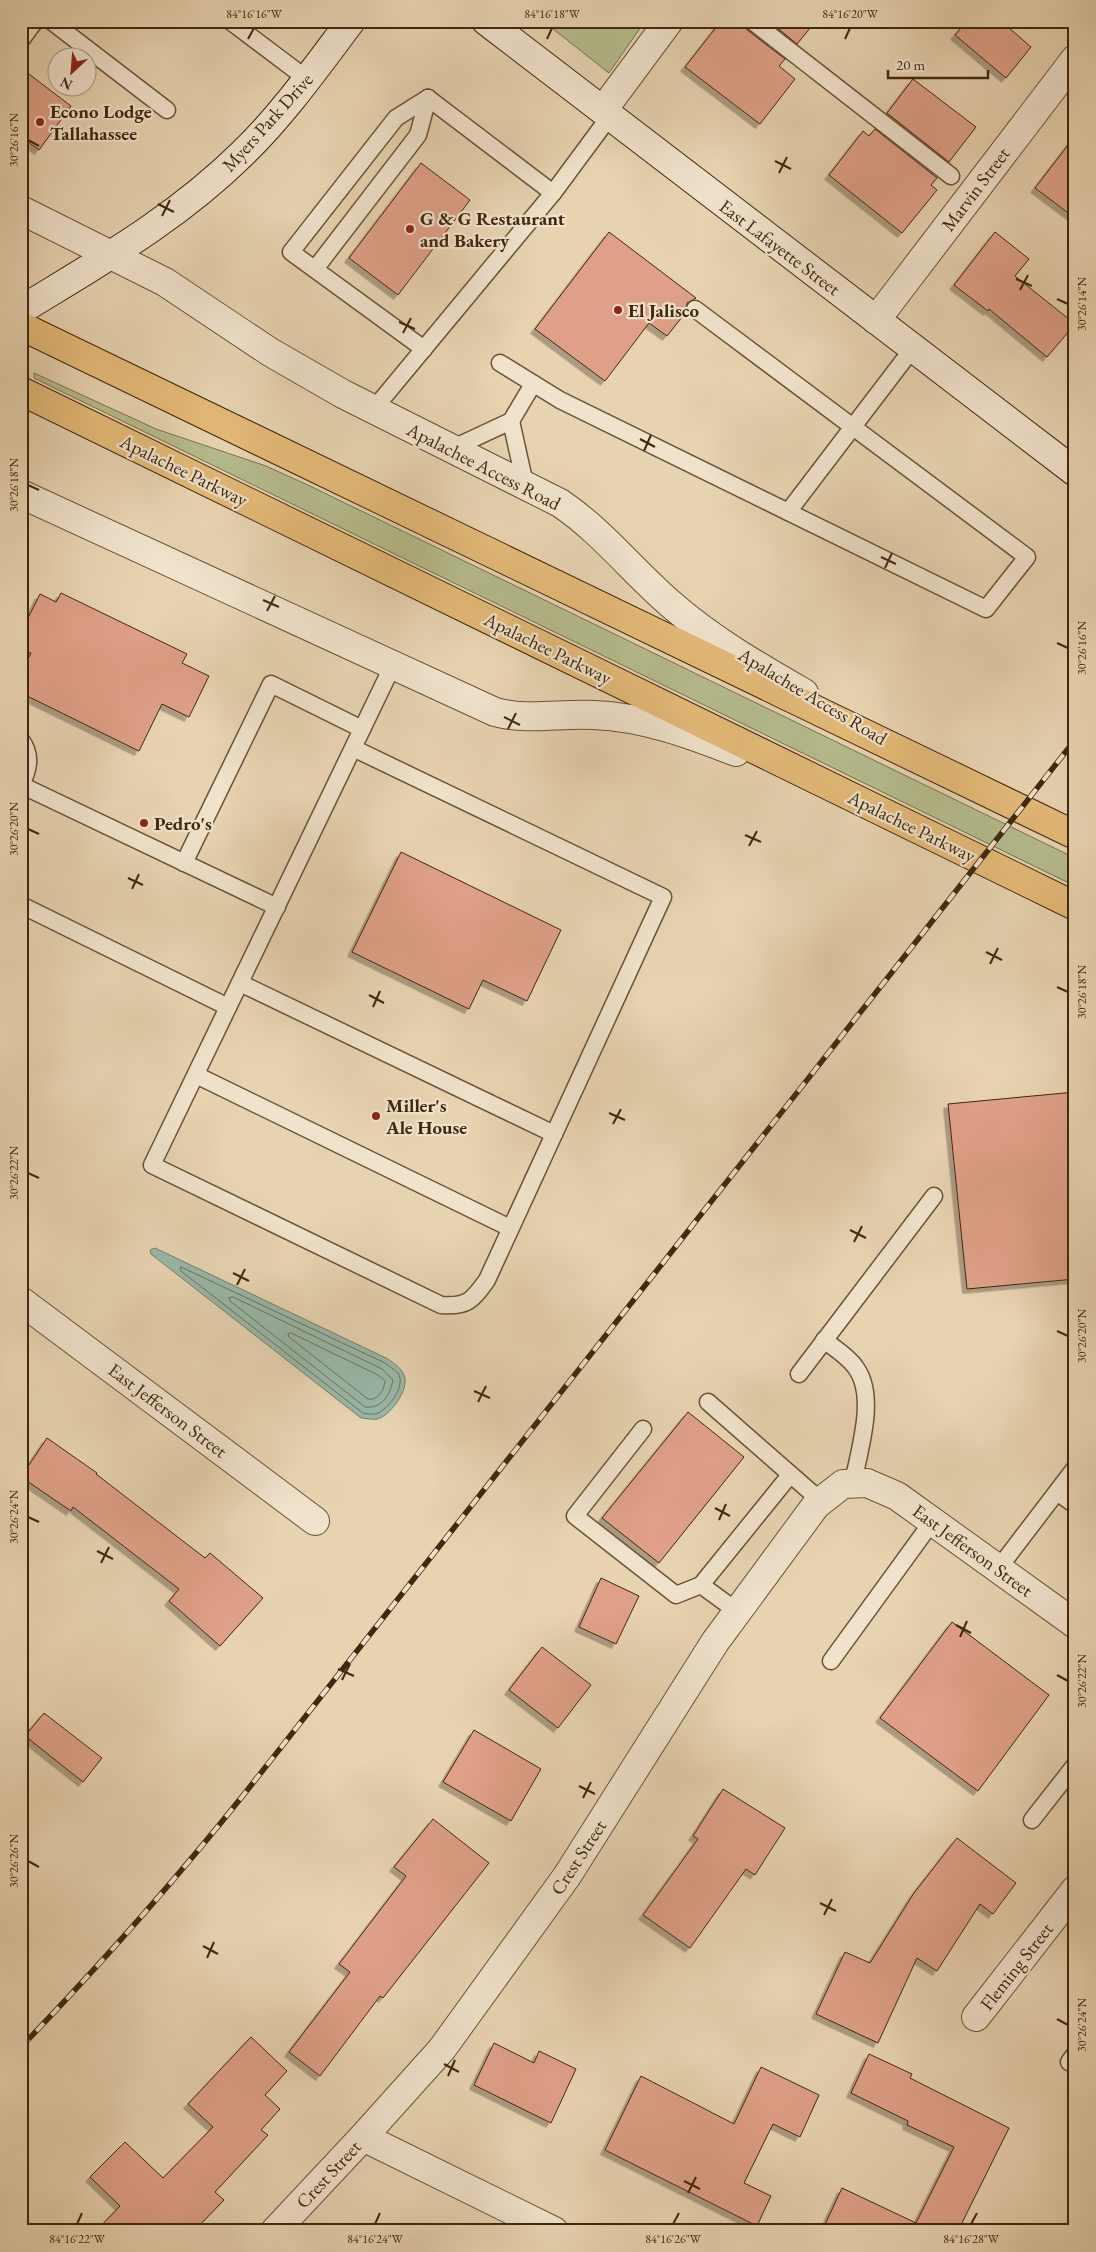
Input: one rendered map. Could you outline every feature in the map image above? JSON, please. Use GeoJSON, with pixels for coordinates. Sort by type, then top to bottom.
{"type":"FeatureCollection","features":[{"type":"Feature","properties":{"kind":"main road"},"geometry":{"type":"LineString","coordinates":[[21,326],[1075,835]]}},
{"type":"Feature","properties":{"kind":"main road","name":"Apalachee Parkway"},"geometry":{"type":"LineString","coordinates":[[21,391],[1075,906]]}},
{"type":"Feature","properties":{"kind":"street","name":"Myers Park Drive"},"geometry":{"type":"LineString","coordinates":[[21,310],[155,227],[227,168],[258,137],[307,79],[351,21]]}},
{"type":"Feature","properties":{"kind":"street","name":"East Lafayette Street"},"geometry":{"type":"LineString","coordinates":[[486,21],[1075,472]]}},
{"type":"Feature","properties":{"kind":"street"},"geometry":{"type":"LineString","coordinates":[[606,113],[669,21]]}},
{"type":"Feature","properties":{"kind":"street","name":"Marvin Street"},"geometry":{"type":"LineString","coordinates":[[876,320],[1075,58]]}},
{"type":"Feature","properties":{"kind":"street","name":"Apalachee Access Road"},"geometry":{"type":"LineString","coordinates":[[21,210],[165,282],[270,352],[373,410],[525,484],[577,515],[606,541],[646,583],[690,620],[782,680],[920,760]]}},
{"type":"Feature","properties":{"kind":"street"},"geometry":{"type":"LineString","coordinates":[[21,494],[480,706],[510,716],[524,718],[595,715],[628,719],[673,729],[739,753],[895,818]]}},
{"type":"Feature","properties":{"kind":"street","name":"East Jefferson Street"},"geometry":{"type":"LineString","coordinates":[[21,1300],[315,1521]]}},
{"type":"Feature","properties":{"kind":"street","name":"East Jefferson Street"},"geometry":{"type":"LineString","coordinates":[[860,1483],[897,1496],[1075,1624]]}},
{"type":"Feature","properties":{"kind":"street","name":"Crest Street"},"geometry":{"type":"LineString","coordinates":[[275,2231],[364,2137],[442,2048],[567,1876],[715,1642],[816,1505],[843,1484],[860,1483]]}},
{"type":"Feature","properties":{"kind":"street","name":"Fleming Street"},"geometry":{"type":"LineString","coordinates":[[976,2017],[1075,1890]]}},
{"type":"Feature","properties":{"kind":"street"},"geometry":{"type":"LineString","coordinates":[[364,2137],[554,2231]]}},
{"type":"Feature","properties":{"kind":"lane"},"geometry":{"type":"LineString","coordinates":[[21,40],[35,21]]}},
{"type":"Feature","properties":{"kind":"lane"},"geometry":{"type":"LineString","coordinates":[[51,21],[167,110]]}},
{"type":"Feature","properties":{"kind":"lane"},"geometry":{"type":"LineString","coordinates":[[230,21],[307,79]]}},
{"type":"Feature","properties":{"kind":"lane"},"geometry":{"type":"LineString","coordinates":[[752,21],[951,176]]}},
{"type":"Feature","properties":{"kind":"lane"},"geometry":{"type":"LineString","coordinates":[[428,98],[553,193]]}},
{"type":"Feature","properties":{"kind":"lane"},"geometry":{"type":"LineString","coordinates":[[424,349],[291,252],[396,118],[428,98]]}},
{"type":"Feature","properties":{"kind":"lane"},"geometry":{"type":"LineString","coordinates":[[315,269],[418,135],[428,98]]}},
{"type":"Feature","properties":{"kind":"lane"},"geometry":{"type":"LineString","coordinates":[[373,410],[553,193],[606,113]]}},
{"type":"Feature","properties":{"kind":"lane"},"geometry":{"type":"LineString","coordinates":[[500,363],[560,400],[986,609],[1027,557],[695,309]]}},
{"type":"Feature","properties":{"kind":"lane"},"geometry":{"type":"LineString","coordinates":[[788,512],[913,348]]}},
{"type":"Feature","properties":{"kind":"lane"},"geometry":{"type":"LineString","coordinates":[[451,449],[511,421],[533,384]]}},
{"type":"Feature","properties":{"kind":"lane"},"geometry":{"type":"LineString","coordinates":[[511,421],[525,484]]}},
{"type":"Feature","properties":{"kind":"lane"},"geometry":{"type":"LineString","coordinates":[[353,748],[663,897],[487,1280],[474,1299],[458,1306],[441,1306],[152,1165],[392,667]]}},
{"type":"Feature","properties":{"kind":"lane"},"geometry":{"type":"LineString","coordinates":[[184,863],[271,684],[362,730]]}},
{"type":"Feature","properties":{"kind":"lane"},"geometry":{"type":"LineString","coordinates":[[21,740],[27,748],[29,768],[21,785],[277,907]]}},
{"type":"Feature","properties":{"kind":"lane"},"geometry":{"type":"LineString","coordinates":[[21,905],[228,1007]]}},
{"type":"Feature","properties":{"kind":"lane"},"geometry":{"type":"LineString","coordinates":[[240,983],[554,1134]]}},
{"type":"Feature","properties":{"kind":"lane"},"geometry":{"type":"LineString","coordinates":[[196,1074],[510,1228]]}},
{"type":"Feature","properties":{"kind":"lane"},"geometry":{"type":"LineString","coordinates":[[799,1374],[934,1196]]}},
{"type":"Feature","properties":{"kind":"lane"},"geometry":{"type":"LineString","coordinates":[[824,1340],[856,1367],[866,1386],[860,1483]]}},
{"type":"Feature","properties":{"kind":"lane"},"geometry":{"type":"LineString","coordinates":[[708,1402],[821,1501]]}},
{"type":"Feature","properties":{"kind":"lane"},"geometry":{"type":"LineString","coordinates":[[643,1429],[575,1516],[676,1595],[701,1585],[790,1475]]}},
{"type":"Feature","properties":{"kind":"lane"},"geometry":{"type":"LineString","coordinates":[[998,1569],[1075,1468]]}},
{"type":"Feature","properties":{"kind":"lane"},"geometry":{"type":"LineString","coordinates":[[1057,1492],[1075,1505]]}},
{"type":"Feature","properties":{"kind":"lane"},"geometry":{"type":"LineString","coordinates":[[831,1661],[932,1522]]}},
{"type":"Feature","properties":{"kind":"lane"},"geometry":{"type":"LineString","coordinates":[[701,1585],[738,1612]]}},
{"type":"Feature","properties":{"kind":"lane"},"geometry":{"type":"LineString","coordinates":[[1032,1820],[1075,1765]]}},
{"type":"Feature","properties":{"kind":"lane"},"geometry":{"type":"LineString","coordinates":[[1075,2054],[1069,2062],[1075,2065]]}},
{"type":"Feature","properties":{"kind":"green space"},"geometry":{"type":"Polygon","coordinates":[[[543,21],[645,21],[609,73],[543,21]]]}},
{"type":"Feature","properties":{"kind":"green space"},"geometry":{"type":"Polygon","coordinates":[[[34,373],[156,429],[266,466],[310,486],[1075,858],[1075,886],[34,378],[34,373]]]}},
{"type":"Feature","properties":{"kind":"water"},"geometry":{"type":"Polygon","coordinates":[[[155,1248],[388,1359],[401,1370],[405,1379],[403,1390],[397,1403],[382,1417],[375,1419],[361,1418],[151,1254],[150,1250],[155,1248]]]}},
{"type":"Feature","properties":{"kind":"building"},"geometry":{"type":"Polygon","coordinates":[[[721,21],[742,21],[746,29],[785,59],[779,66],[795,79],[760,124],[685,67],[721,21]]]}},
{"type":"Feature","properties":{"kind":"building"},"geometry":{"type":"Polygon","coordinates":[[[769,21],[816,21],[797,44],[769,21]]]}},
{"type":"Feature","properties":{"kind":"building"},"geometry":{"type":"Polygon","coordinates":[[[967,21],[1001,21],[1031,47],[1006,78],[955,35],[967,21]]]}},
{"type":"Feature","properties":{"kind":"building","name":"Econo Lodge Tallahassee"},"geometry":{"type":"Polygon","coordinates":[[[21,68],[48,89],[48,98],[60,98],[71,106],[39,150],[21,137],[21,68]]]}},
{"type":"Feature","properties":{"kind":"building"},"geometry":{"type":"Polygon","coordinates":[[[913,79],[976,127],[949,162],[887,113],[913,79]]]}},
{"type":"Feature","properties":{"kind":"building"},"geometry":{"type":"Polygon","coordinates":[[[875,129],[937,178],[931,185],[937,190],[902,233],[829,175],[863,131],[869,136],[875,129]]]}},
{"type":"Feature","properties":{"kind":"building"},"geometry":{"type":"Polygon","coordinates":[[[1075,136],[1075,218],[1035,188],[1075,136]]]}},
{"type":"Feature","properties":{"kind":"building","name":"G & G Restaurant and Bakery"},"geometry":{"type":"Polygon","coordinates":[[[421,163],[470,200],[398,295],[349,258],[421,163]]]}},
{"type":"Feature","properties":{"kind":"building","name":"El Jalisco"},"geometry":{"type":"Polygon","coordinates":[[[609,232],[696,298],[687,303],[686,312],[667,336],[649,323],[605,381],[535,329],[609,232]]]}},
{"type":"Feature","properties":{"kind":"building"},"geometry":{"type":"Polygon","coordinates":[[[995,232],[1029,259],[1015,276],[1075,324],[1047,357],[989,309],[988,311],[954,285],[995,232]]]}},
{"type":"Feature","properties":{"kind":"building"},"geometry":{"type":"Polygon","coordinates":[[[61,593],[187,654],[182,663],[209,676],[189,717],[162,704],[139,751],[21,693],[21,673],[31,653],[21,648],[21,632],[40,594],[56,602],[61,593]]]}},
{"type":"Feature","properties":{"kind":"building"},"geometry":{"type":"Polygon","coordinates":[[[401,852],[561,930],[527,1001],[483,980],[469,1009],[352,952],[401,852]]]}},
{"type":"Feature","properties":{"kind":"building"},"geometry":{"type":"Polygon","coordinates":[[[1075,1092],[1075,1279],[967,1289],[948,1104],[1075,1092]]]}},
{"type":"Feature","properties":{"kind":"building"},"geometry":{"type":"Polygon","coordinates":[[[688,1412],[744,1457],[659,1563],[602,1518],[688,1412]]]}},
{"type":"Feature","properties":{"kind":"building"},"geometry":{"type":"Polygon","coordinates":[[[47,1438],[97,1473],[205,1558],[210,1553],[263,1598],[220,1646],[169,1601],[179,1589],[73,1507],[71,1511],[21,1477],[47,1438]]]}},
{"type":"Feature","properties":{"kind":"building"},"geometry":{"type":"Polygon","coordinates":[[[601,1578],[639,1596],[616,1644],[579,1627],[601,1578]]]}},
{"type":"Feature","properties":{"kind":"building"},"geometry":{"type":"Polygon","coordinates":[[[952,1622],[1049,1695],[978,1791],[880,1718],[952,1622]]]}},
{"type":"Feature","properties":{"kind":"building"},"geometry":{"type":"Polygon","coordinates":[[[542,1647],[591,1685],[558,1728],[509,1690],[542,1647]]]}},
{"type":"Feature","properties":{"kind":"building"},"geometry":{"type":"Polygon","coordinates":[[[44,1713],[102,1758],[83,1782],[25,1736],[44,1713]]]}},
{"type":"Feature","properties":{"kind":"building"},"geometry":{"type":"Polygon","coordinates":[[[474,1730],[541,1769],[511,1821],[443,1782],[474,1730]]]}},
{"type":"Feature","properties":{"kind":"building"},"geometry":{"type":"Polygon","coordinates":[[[723,1789],[785,1828],[755,1875],[746,1869],[690,1948],[643,1915],[698,1839],[693,1836],[723,1789]]]}},
{"type":"Feature","properties":{"kind":"building"},"geometry":{"type":"Polygon","coordinates":[[[433,1819],[489,1863],[383,1998],[380,1996],[320,2076],[289,2052],[350,1972],[339,1964],[406,1876],[394,1867],[433,1819]]]}},
{"type":"Feature","properties":{"kind":"building"},"geometry":{"type":"Polygon","coordinates":[[[957,1838],[1016,1883],[993,1914],[980,1904],[937,1971],[917,1958],[878,2043],[816,2014],[845,1952],[870,1963],[914,1893],[957,1838]]]}},
{"type":"Feature","properties":{"kind":"building"},"geometry":{"type":"Polygon","coordinates":[[[251,2037],[287,2071],[265,2095],[280,2109],[261,2130],[268,2135],[215,2192],[224,2200],[194,2231],[96,2231],[120,2206],[90,2177],[125,2142],[163,2178],[213,2127],[188,2104],[251,2037]]]}},
{"type":"Feature","properties":{"kind":"building"},"geometry":{"type":"Polygon","coordinates":[[[494,2043],[534,2063],[539,2051],[576,2069],[551,2123],[474,2085],[494,2043]]]}},
{"type":"Feature","properties":{"kind":"building"},"geometry":{"type":"Polygon","coordinates":[[[869,2054],[912,2074],[910,2078],[1009,2128],[958,2231],[822,2231],[842,2188],[916,2223],[954,2147],[907,2125],[908,2121],[851,2093],[869,2054]]]}},
{"type":"Feature","properties":{"kind":"building"},"geometry":{"type":"Polygon","coordinates":[[[761,2067],[819,2095],[800,2137],[773,2124],[744,2183],[771,2196],[757,2226],[605,2150],[641,2076],[734,2124],[761,2067]]]}},
{"type":"Feature","properties":{"kind":"railway"},"geometry":{"type":"LineString","coordinates":[[21,2047],[136,1923],[245,1793],[1075,740]]}},
{"type":"Feature","properties":{"kind":"place","name":"Econo Lodge Tallahassee"},"geometry":{"type":"Point","coordinates":[40,122]}},
{"type":"Feature","properties":{"kind":"place","name":"G & G Restaurant and Bakery"},"geometry":{"type":"Point","coordinates":[410,229]}},
{"type":"Feature","properties":{"kind":"place","name":"El Jalisco"},"geometry":{"type":"Point","coordinates":[618,310]}},
{"type":"Feature","properties":{"kind":"place","name":"Pedro's"},"geometry":{"type":"Point","coordinates":[144,823]}},
{"type":"Feature","properties":{"kind":"place","name":"Miller's Ale House"},"geometry":{"type":"Point","coordinates":[376,1116]}}]}
